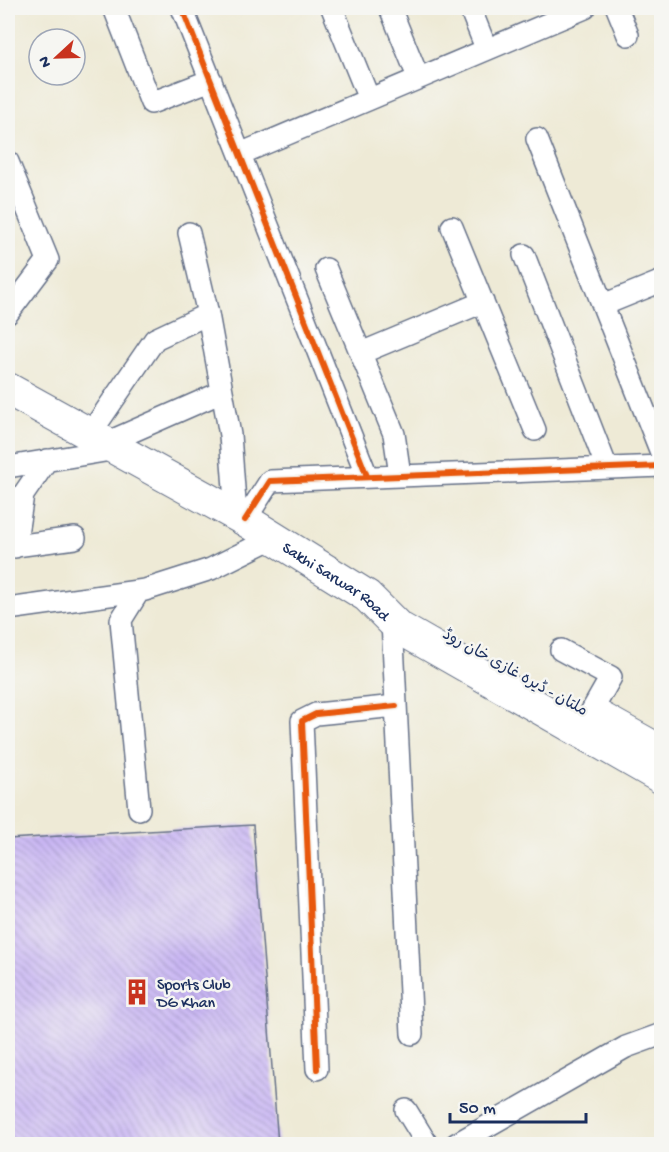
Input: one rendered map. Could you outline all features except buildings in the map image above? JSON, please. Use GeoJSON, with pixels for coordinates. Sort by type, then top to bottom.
{"type":"FeatureCollection","features":[{"type":"Feature","properties":{"kind":"highway","name":"Sakhi Sarwar Road"},"geometry":{"type":"LineString","coordinates":[[8,389],[240,517],[367,596],[392,621],[585,722],[662,778]]}},
{"type":"Feature","properties":{"kind":"highway","name":"ملتان - ڈیرہ غازی خان روڈ"},"geometry":{"type":"LineString","coordinates":[[367,596],[409,611],[585,722],[662,752]]}},
{"type":"Feature","properties":{"kind":"street"},"geometry":{"type":"LineString","coordinates":[[114,8],[151,102],[211,80]]}},
{"type":"Feature","properties":{"kind":"street"},"geometry":{"type":"LineString","coordinates":[[182,8],[367,476]]}},
{"type":"Feature","properties":{"kind":"street"},"geometry":{"type":"LineString","coordinates":[[332,8],[369,99]]}},
{"type":"Feature","properties":{"kind":"street"},"geometry":{"type":"LineString","coordinates":[[390,8],[418,77]]}},
{"type":"Feature","properties":{"kind":"street"},"geometry":{"type":"LineString","coordinates":[[470,8],[486,48]]}},
{"type":"Feature","properties":{"kind":"street"},"geometry":{"type":"LineString","coordinates":[[240,154],[585,8]]}},
{"type":"Feature","properties":{"kind":"street"},"geometry":{"type":"LineString","coordinates":[[617,8],[628,35]]}},
{"type":"Feature","properties":{"kind":"street"},"geometry":{"type":"LineString","coordinates":[[537,139],[662,455]]}},
{"type":"Feature","properties":{"kind":"street"},"geometry":{"type":"LineString","coordinates":[[8,162],[48,260],[8,313]]}},
{"type":"Feature","properties":{"kind":"street"},"geometry":{"type":"LineString","coordinates":[[452,227],[535,430]]}},
{"type":"Feature","properties":{"kind":"street"},"geometry":{"type":"LineString","coordinates":[[189,233],[208,314],[230,435],[240,517]]}},
{"type":"Feature","properties":{"kind":"street"},"geometry":{"type":"LineString","coordinates":[[524,255],[607,468]]}},
{"type":"Feature","properties":{"kind":"street"},"geometry":{"type":"LineString","coordinates":[[326,269],[394,434],[400,475]]}},
{"type":"Feature","properties":{"kind":"street"},"geometry":{"type":"LineString","coordinates":[[603,305],[662,281]]}},
{"type":"Feature","properties":{"kind":"street"},"geometry":{"type":"LineString","coordinates":[[361,353],[483,302]]}},
{"type":"Feature","properties":{"kind":"street"},"geometry":{"type":"LineString","coordinates":[[104,442],[155,339],[208,314]]}},
{"type":"Feature","properties":{"kind":"street"},"geometry":{"type":"LineString","coordinates":[[8,467],[47,460],[104,442],[222,392]]}},
{"type":"Feature","properties":{"kind":"street"},"geometry":{"type":"LineString","coordinates":[[47,460],[23,495],[11,547],[75,538]]}},
{"type":"Feature","properties":{"kind":"street"},"geometry":{"type":"LineString","coordinates":[[240,517],[270,481],[662,466]]}},
{"type":"Feature","properties":{"kind":"street"},"geometry":{"type":"LineString","coordinates":[[8,609],[139,591],[211,569],[273,538]]}},
{"type":"Feature","properties":{"kind":"street"},"geometry":{"type":"LineString","coordinates":[[139,591],[121,620],[139,808]]}},
{"type":"Feature","properties":{"kind":"street"},"geometry":{"type":"LineString","coordinates":[[392,621],[412,1035]]}},
{"type":"Feature","properties":{"kind":"street"},"geometry":{"type":"LineString","coordinates":[[561,650],[611,677],[585,722]]}},
{"type":"Feature","properties":{"kind":"street"},"geometry":{"type":"LineString","coordinates":[[317,1069],[302,721],[316,714],[396,706]]}},
{"type":"Feature","properties":{"kind":"street"},"geometry":{"type":"LineString","coordinates":[[456,1144],[626,1047],[662,1034]]}},
{"type":"Feature","properties":{"kind":"street"},"geometry":{"type":"LineString","coordinates":[[406,1110],[427,1144]]}},
{"type":"Feature","properties":{"kind":"cycle path"},"geometry":{"type":"LineString","coordinates":[[182,8],[367,476]]}},
{"type":"Feature","properties":{"kind":"cycle path"},"geometry":{"type":"LineString","coordinates":[[245,520],[270,481],[662,466]]}},
{"type":"Feature","properties":{"kind":"cycle path"},"geometry":{"type":"LineString","coordinates":[[317,1069],[302,721],[316,714],[396,706]]}},
{"type":"Feature","properties":{"kind":"place","name":"Sports Club DG Khan"},"geometry":{"type":"Point","coordinates":[137,992]}}]}
